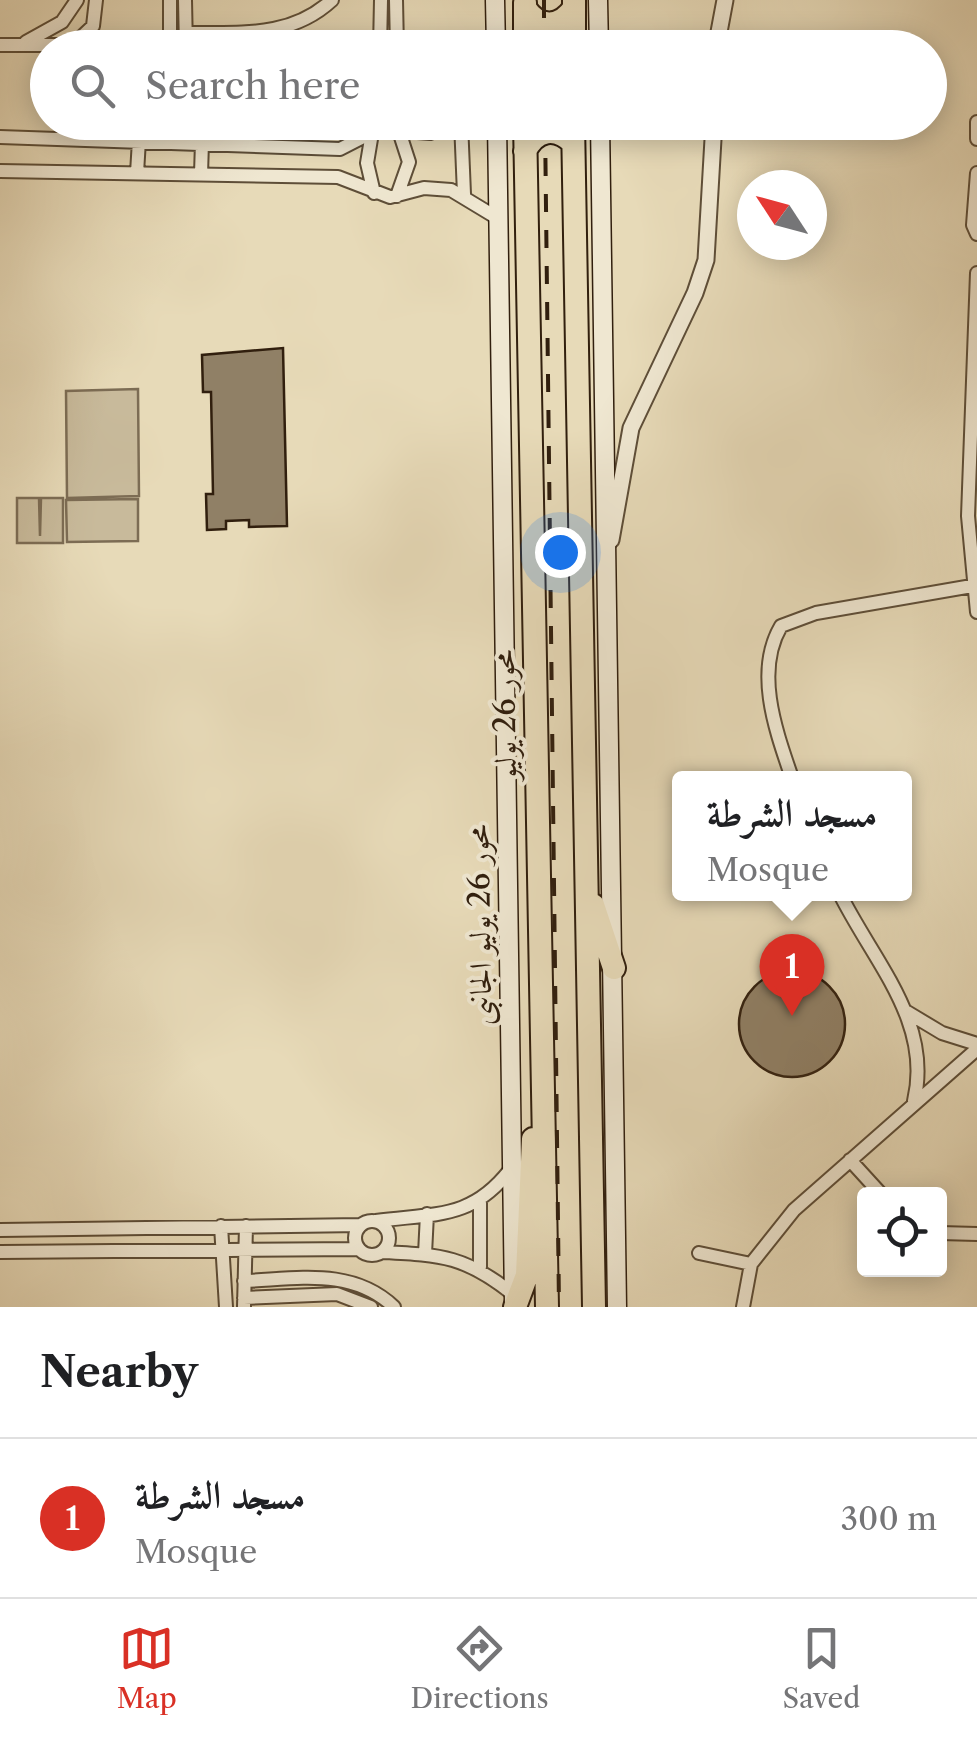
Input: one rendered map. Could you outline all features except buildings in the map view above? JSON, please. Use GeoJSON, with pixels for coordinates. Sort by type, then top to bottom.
{"type":"FeatureCollection","features":[{"type":"Feature","properties":{"kind":"highway"},"geometry":{"type":"LineString","coordinates":[[525,4],[537,22],[550,24],[566,18],[574,4]]}},
{"type":"Feature","properties":{"kind":"highway"},"geometry":{"type":"LineString","coordinates":[[525,4],[525,30]]}},
{"type":"Feature","properties":{"kind":"highway"},"geometry":{"type":"LineString","coordinates":[[574,4],[574,30]]}},
{"type":"Feature","properties":{"kind":"highway","name":"محور 26 يوليو"},"geometry":{"type":"LineString","coordinates":[[525,140],[547,1307]]}},
{"type":"Feature","properties":{"kind":"highway"},"geometry":{"type":"LineString","coordinates":[[525,151],[532,140]]}},
{"type":"Feature","properties":{"kind":"highway"},"geometry":{"type":"LineString","coordinates":[[573,140],[594,1307]]}},
{"type":"Feature","properties":{"kind":"highway"},"geometry":{"type":"LineString","coordinates":[[586,885],[614,968]]}},
{"type":"Feature","properties":{"kind":"highway"},"geometry":{"type":"LineString","coordinates":[[514,1303],[526,1282],[530,1152],[544,1113]]}},
{"type":"Feature","properties":{"kind":"main road"},"geometry":{"type":"LineString","coordinates":[[495,0],[496,30]]}},
{"type":"Feature","properties":{"kind":"main road"},"geometry":{"type":"LineString","coordinates":[[598,0],[599,30]]}},
{"type":"Feature","properties":{"kind":"main road","name":"محور 26 يوليو الجانبى"},"geometry":{"type":"LineString","coordinates":[[497,140],[514,1303]]}},
{"type":"Feature","properties":{"kind":"main road"},"geometry":{"type":"LineString","coordinates":[[600,140],[617,1307]]}},
{"type":"Feature","properties":{"kind":"street"},"geometry":{"type":"LineString","coordinates":[[90,30],[96,17],[96,0]]}},
{"type":"Feature","properties":{"kind":"street"},"geometry":{"type":"LineString","coordinates":[[170,0],[170,30]]}},
{"type":"Feature","properties":{"kind":"street"},"geometry":{"type":"LineString","coordinates":[[185,0],[185,30]]}},
{"type":"Feature","properties":{"kind":"street"},"geometry":{"type":"LineString","coordinates":[[278,30],[306,20],[332,0]]}},
{"type":"Feature","properties":{"kind":"street"},"geometry":{"type":"LineString","coordinates":[[380,0],[380,29],[396,30],[396,0]]}},
{"type":"Feature","properties":{"kind":"street"},"geometry":{"type":"LineString","coordinates":[[719,30],[725,0]]}},
{"type":"Feature","properties":{"kind":"street"},"geometry":{"type":"LineString","coordinates":[[53,29],[76,2],[96,17]]}},
{"type":"Feature","properties":{"kind":"street"},"geometry":{"type":"LineString","coordinates":[[19,45],[30,40]]}},
{"type":"Feature","properties":{"kind":"street"},"geometry":{"type":"LineString","coordinates":[[0,45],[30,45]]}},
{"type":"Feature","properties":{"kind":"street"},"geometry":{"type":"LineString","coordinates":[[977,122],[977,138]]}},
{"type":"Feature","properties":{"kind":"street"},"geometry":{"type":"LineString","coordinates":[[0,137],[30,138]]}},
{"type":"Feature","properties":{"kind":"street"},"geometry":{"type":"LineString","coordinates":[[137,173],[139,140],[340,149],[355,140]]}},
{"type":"Feature","properties":{"kind":"street"},"geometry":{"type":"LineString","coordinates":[[373,140],[367,163],[374,193]]}},
{"type":"Feature","properties":{"kind":"street"},"geometry":{"type":"LineString","coordinates":[[397,196],[408,162],[402,140]]}},
{"type":"Feature","properties":{"kind":"street"},"geometry":{"type":"LineString","coordinates":[[461,140],[464,194]]}},
{"type":"Feature","properties":{"kind":"street"},"geometry":{"type":"LineString","coordinates":[[608,549],[631,428],[695,294],[706,260],[713,140]]}},
{"type":"Feature","properties":{"kind":"street"},"geometry":{"type":"LineString","coordinates":[[201,174],[202,142]]}},
{"type":"Feature","properties":{"kind":"street"},"geometry":{"type":"LineString","coordinates":[[338,177],[340,149]]}},
{"type":"Feature","properties":{"kind":"street"},"geometry":{"type":"LineString","coordinates":[[0,171],[338,177],[374,193],[397,196],[424,188],[464,194],[499,219]]}},
{"type":"Feature","properties":{"kind":"street"},"geometry":{"type":"LineString","coordinates":[[977,173],[977,234]]}},
{"type":"Feature","properties":{"kind":"street"},"geometry":{"type":"LineString","coordinates":[[977,272],[975,426],[968,516],[977,612]]}},
{"type":"Feature","properties":{"kind":"street"},"geometry":{"type":"LineString","coordinates":[[790,771],[768,680],[768,658],[781,626],[816,613],[972,586]]}},
{"type":"Feature","properties":{"kind":"street"},"geometry":{"type":"LineString","coordinates":[[844,901],[906,1010],[920,1055],[914,1101]]}},
{"type":"Feature","properties":{"kind":"street"},"geometry":{"type":"LineString","coordinates":[[743,1307],[751,1264],[794,1210],[977,1047],[942,1033],[906,1010]]}},
{"type":"Feature","properties":{"kind":"street"},"geometry":{"type":"LineString","coordinates":[[850,1160],[875,1187]]}},
{"type":"Feature","properties":{"kind":"street"},"geometry":{"type":"LineString","coordinates":[[0,1230],[361,1224],[480,1202],[510,1170]]}},
{"type":"Feature","properties":{"kind":"street"},"geometry":{"type":"LineString","coordinates":[[480,1202],[480,1268]]}},
{"type":"Feature","properties":{"kind":"street"},"geometry":{"type":"LineString","coordinates":[[426,1254],[427,1214]]}},
{"type":"Feature","properties":{"kind":"street"},"geometry":{"type":"LineString","coordinates":[[376,1221],[388,1232],[382,1252]]}},
{"type":"Feature","properties":{"kind":"street"},"geometry":{"type":"LineString","coordinates":[[358,1249],[355,1234],[361,1224]]}},
{"type":"Feature","properties":{"kind":"street"},"geometry":{"type":"LineString","coordinates":[[221,1226],[226,1307]]}},
{"type":"Feature","properties":{"kind":"street"},"geometry":{"type":"LineString","coordinates":[[246,1226],[244,1302],[337,1294],[371,1307]]}},
{"type":"Feature","properties":{"kind":"street"},"geometry":{"type":"LineString","coordinates":[[947,1233],[977,1234]]}},
{"type":"Feature","properties":{"kind":"street"},"geometry":{"type":"LineString","coordinates":[[0,1252],[223,1247],[358,1249],[367,1255],[426,1254],[458,1258],[480,1268],[514,1303]]}},
{"type":"Feature","properties":{"kind":"street"},"geometry":{"type":"LineString","coordinates":[[699,1253],[751,1264]]}},
{"type":"Feature","properties":{"kind":"street"},"geometry":{"type":"LineString","coordinates":[[244,1281],[339,1278],[370,1288],[394,1307]]}},
{"type":"Feature","properties":{"kind":"shaded area"},"geometry":{"type":"Polygon","coordinates":[[[138,389],[139,496],[67,498],[66,391],[138,389]]]}},
{"type":"Feature","properties":{"kind":"shaded area"},"geometry":{"type":"Polygon","coordinates":[[[17,498],[39,498],[40,536],[41,498],[63,498],[63,543],[17,543],[17,498]]]}},
{"type":"Feature","properties":{"kind":"shaded area"},"geometry":{"type":"Polygon","coordinates":[[[138,499],[138,541],[67,542],[66,500],[138,499]]]}},
{"type":"Feature","properties":{"kind":"railway"},"geometry":{"type":"LineString","coordinates":[[544,0],[544,30]]}},
{"type":"Feature","properties":{"kind":"railway"},"geometry":{"type":"LineString","coordinates":[[545,140],[559,1307]]}},
{"type":"Feature","properties":{"kind":"place","name":"مسجد الشرطة"},"geometry":{"type":"Point","coordinates":[792,1016]}}]}
